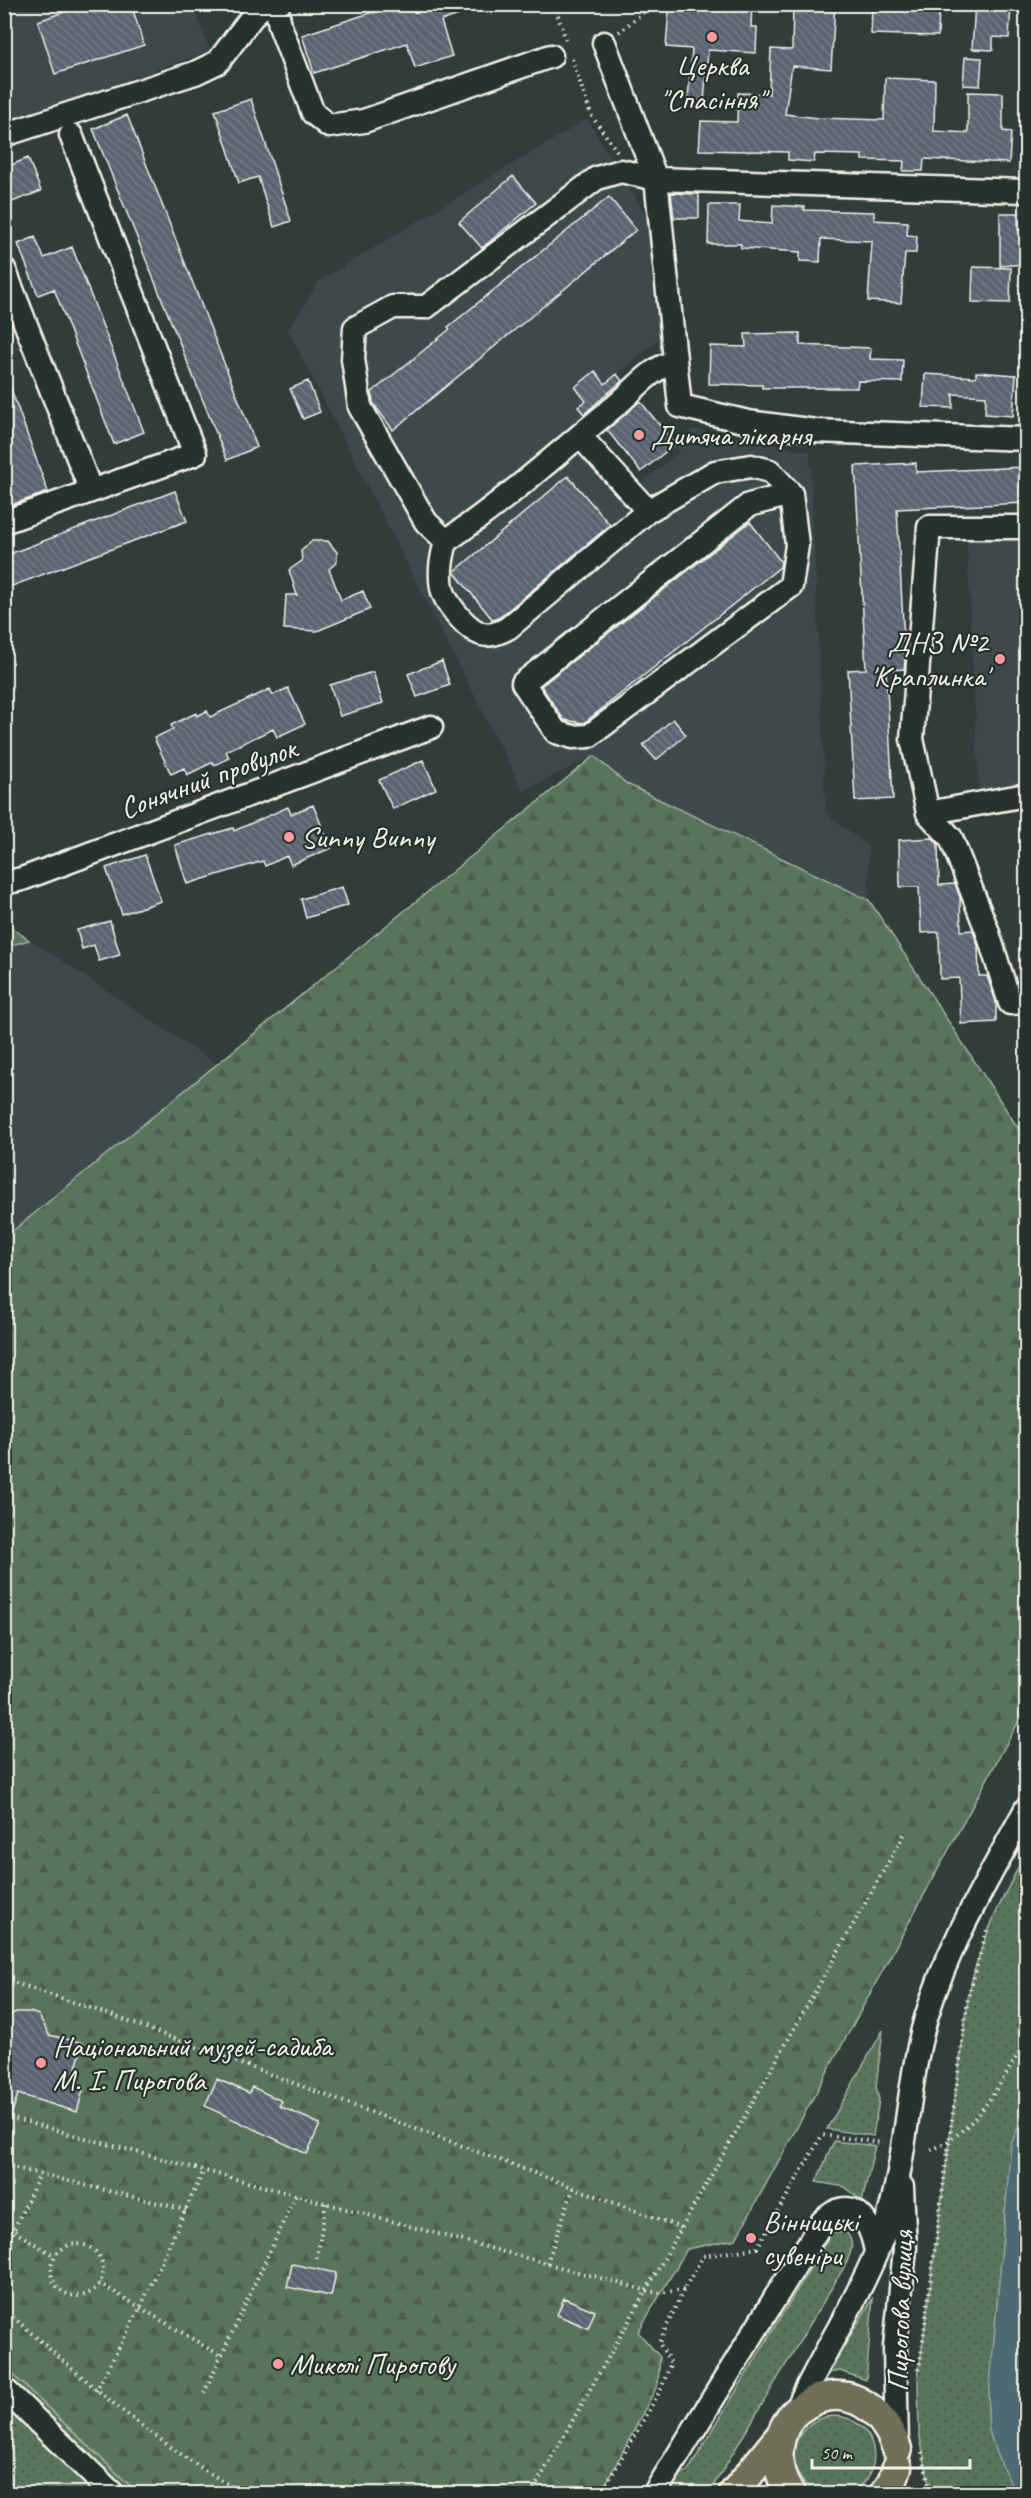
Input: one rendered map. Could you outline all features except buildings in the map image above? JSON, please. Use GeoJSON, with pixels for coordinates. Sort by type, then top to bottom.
{"type":"FeatureCollection","features":[{"type":"Feature","properties":{"kind":"main road"},"geometry":{"type":"LineString","coordinates":[[733,2493],[782,2435],[796,2411],[817,2400],[838,2397],[859,2401],[878,2412],[891,2428],[905,2452],[908,2493]]}},
{"type":"Feature","properties":{"kind":"main road"},"geometry":{"type":"LineString","coordinates":[[782,2435],[778,2448],[778,2469],[791,2493]]}},
{"type":"Feature","properties":{"kind":"main road"},"geometry":{"type":"LineString","coordinates":[[884,2493],[892,2483],[905,2452]]}},
{"type":"Feature","properties":{"kind":"street"},"geometry":{"type":"LineString","coordinates":[[4,135],[195,74],[218,62],[255,13],[266,4]]}},
{"type":"Feature","properties":{"kind":"street"},"geometry":{"type":"LineString","coordinates":[[276,4],[280,26],[313,113],[329,126],[364,121],[551,56]]}},
{"type":"Feature","properties":{"kind":"street"},"geometry":{"type":"LineString","coordinates":[[604,43],[656,179],[680,406],[748,422],[816,431],[1026,439]]}},
{"type":"Feature","properties":{"kind":"street"},"geometry":{"type":"LineString","coordinates":[[4,522],[195,454],[71,135]]}},
{"type":"Feature","properties":{"kind":"street"},"geometry":{"type":"LineString","coordinates":[[446,541],[426,522],[360,407],[353,359],[355,328],[393,307],[426,307],[597,178],[621,171],[656,179],[1026,191]]}},
{"type":"Feature","properties":{"kind":"street"},"geometry":{"type":"LineString","coordinates":[[4,269],[91,491]]}},
{"type":"Feature","properties":{"kind":"street"},"geometry":{"type":"LineString","coordinates":[[675,362],[661,365],[632,393],[580,436],[478,519],[446,541],[440,563],[442,590],[457,614],[478,633],[496,634],[508,628],[648,511],[715,472],[751,466],[770,471],[791,494],[796,545],[791,586],[589,736],[573,737],[556,732],[523,683],[749,506],[791,494]]}},
{"type":"Feature","properties":{"kind":"street"},"geometry":{"type":"LineString","coordinates":[[580,436],[648,511]]}},
{"type":"Feature","properties":{"kind":"street"},"geometry":{"type":"LineString","coordinates":[[1026,527],[929,527],[912,739],[928,813],[951,838],[987,930],[1011,1003],[1026,1002]]}},
{"type":"Feature","properties":{"kind":"street","name":"Сонячний провулок"},"geometry":{"type":"LineString","coordinates":[[4,882],[22,879],[431,727]]}},
{"type":"Feature","properties":{"kind":"street"},"geometry":{"type":"LineString","coordinates":[[928,813],[1026,795]]}},
{"type":"Feature","properties":{"kind":"street","name":"Пирогова вулиця"},"geometry":{"type":"LineString","coordinates":[[796,2411],[876,2253],[901,2174],[916,2064],[935,1989],[952,1950],[1026,1809]]}},
{"type":"Feature","properties":{"kind":"street","name":"Пирогова вулиця"},"geometry":{"type":"LineString","coordinates":[[901,2174],[905,2249],[896,2347],[905,2452]]}},
{"type":"Feature","properties":{"kind":"street"},"geometry":{"type":"LineString","coordinates":[[654,2493],[822,2222],[832,2211],[847,2208],[859,2213],[867,2221],[873,2234],[876,2253]]}},
{"type":"Feature","properties":{"kind":"street"},"geometry":{"type":"LineString","coordinates":[[4,2389],[113,2493]]}},
{"type":"Feature","properties":{"kind":"path"},"geometry":{"type":"LineString","coordinates":[[554,4],[591,114],[633,174]]}},
{"type":"Feature","properties":{"kind":"path"},"geometry":{"type":"LineString","coordinates":[[604,43],[654,4]]}},
{"type":"Feature","properties":{"kind":"path"},"geometry":{"type":"LineString","coordinates":[[531,2493],[648,2291],[905,1833]]}},
{"type":"Feature","properties":{"kind":"path"},"geometry":{"type":"LineString","coordinates":[[918,2378],[972,1976],[990,1924]]}},
{"type":"Feature","properties":{"kind":"path"},"geometry":{"type":"LineString","coordinates":[[4,1979],[111,2015],[682,2228]]}},
{"type":"Feature","properties":{"kind":"path"},"geometry":{"type":"LineString","coordinates":[[931,2150],[948,2143],[963,2132],[983,2109],[1026,2042]]}},
{"type":"Feature","properties":{"kind":"path"},"geometry":{"type":"LineString","coordinates":[[4,2116],[648,2291],[661,2293],[684,2289]]}},
{"type":"Feature","properties":{"kind":"path"},"geometry":{"type":"LineString","coordinates":[[601,2493],[662,2389],[671,2363],[659,2343],[684,2289],[703,2256],[757,2248],[822,2135],[884,2143]]}},
{"type":"Feature","properties":{"kind":"path"},"geometry":{"type":"LineString","coordinates":[[4,2165],[186,2210]]}},
{"type":"Feature","properties":{"kind":"path"},"geometry":{"type":"LineString","coordinates":[[96,2391],[141,2306],[204,2170]]}},
{"type":"Feature","properties":{"kind":"path"},"geometry":{"type":"LineString","coordinates":[[4,2250],[40,2174]]}},
{"type":"Feature","properties":{"kind":"path"},"geometry":{"type":"LineString","coordinates":[[546,2263],[574,2186]]}},
{"type":"Feature","properties":{"kind":"path"},"geometry":{"type":"LineString","coordinates":[[204,2393],[296,2195]]}},
{"type":"Feature","properties":{"kind":"path"},"geometry":{"type":"LineString","coordinates":[[317,2258],[326,2203]]}},
{"type":"Feature","properties":{"kind":"path"},"geometry":{"type":"LineString","coordinates":[[4,2225],[55,2256]]}},
{"type":"Feature","properties":{"kind":"path"},"geometry":{"type":"LineString","coordinates":[[75,2244],[90,2247],[97,2253],[103,2267],[99,2283],[87,2293],[80,2295],[64,2292],[54,2280],[52,2264],[55,2256],[61,2250],[75,2244]]}},
{"type":"Feature","properties":{"kind":"path"},"geometry":{"type":"LineString","coordinates":[[99,2283],[222,2356]]}},
{"type":"Feature","properties":{"kind":"path"},"geometry":{"type":"LineString","coordinates":[[4,2309],[96,2391],[204,2470],[245,2493]]}},
{"type":"Feature","properties":{"kind":"path"},"geometry":{"type":"LineString","coordinates":[[905,2452],[931,2493]]}},
{"type":"Feature","properties":{"kind":"shaded area"},"geometry":{"type":"Polygon","coordinates":[[[4,5],[193,5],[210,51],[5,122],[4,5]]]}},
{"type":"Feature","properties":{"kind":"shaded area"},"geometry":{"type":"Polygon","coordinates":[[[587,119],[654,228],[663,332],[658,340],[617,374],[632,393],[580,426],[637,487],[679,452],[675,444],[693,429],[810,452],[826,813],[868,846],[869,900],[627,784],[594,756],[523,791],[288,330],[319,281],[587,119]]]}},
{"type":"Feature","properties":{"kind":"shaded area","name":"ДНЗ №2 'Краплинка'"},"geometry":{"type":"Polygon","coordinates":[[[966,527],[1026,527],[1026,791],[979,793],[966,527]]]}},
{"type":"Feature","properties":{"kind":"shaded area"},"geometry":{"type":"Polygon","coordinates":[[[5,923],[218,1065],[5,1238],[5,923]]]}},
{"type":"Feature","properties":{"kind":"green space"},"geometry":{"type":"Polygon","coordinates":[[[594,756],[627,784],[869,900],[1024,1137],[1026,1151],[1026,1708],[736,2239],[687,2249],[638,2332],[660,2357],[658,2384],[601,2493],[138,2493],[5,2367],[4,1238],[594,756]]]}},
{"type":"Feature","properties":{"kind":"green space"},"geometry":{"type":"Polygon","coordinates":[[[5,923],[29,940],[5,947],[5,923]]]}},
{"type":"Feature","properties":{"kind":"green space"},"geometry":{"type":"Polygon","coordinates":[[[1026,1852],[1026,2111],[1011,2144],[988,2408],[989,2430],[996,2453],[1016,2493],[931,2494],[919,2432],[918,2378],[968,1998],[984,1940],[1026,1852]]]}},
{"type":"Feature","properties":{"kind":"green space"},"geometry":{"type":"Polygon","coordinates":[[[883,2030],[876,2086],[879,2100],[873,2136],[827,2129],[883,2030]]]}},
{"type":"Feature","properties":{"kind":"green space"},"geometry":{"type":"Polygon","coordinates":[[[834,2141],[875,2146],[862,2201],[845,2187],[816,2182],[834,2141]]]}},
{"type":"Feature","properties":{"kind":"green space"},"geometry":{"type":"Polygon","coordinates":[[[832,2232],[847,2233],[851,2241],[846,2264],[709,2493],[669,2493],[662,2486],[670,2479],[688,2471],[832,2232]]]}},
{"type":"Feature","properties":{"kind":"green space"},"geometry":{"type":"Polygon","coordinates":[[[873,2298],[866,2380],[840,2371],[828,2373],[873,2298]]]}},
{"type":"Feature","properties":{"kind":"green space"},"geometry":{"type":"Polygon","coordinates":[[[5,2367],[138,2493],[5,2493],[5,2367]]]}},
{"type":"Feature","properties":{"kind":"green space"},"geometry":{"type":"Polygon","coordinates":[[[834,2416],[849,2419],[862,2428],[871,2441],[874,2456],[871,2471],[862,2484],[849,2493],[834,2496],[819,2493],[806,2484],[797,2471],[794,2456],[797,2441],[806,2428],[819,2419],[834,2416]]]}},
{"type":"Feature","properties":{"kind":"water"},"geometry":{"type":"Polygon","coordinates":[[[1026,2111],[1026,2493],[1016,2494],[996,2453],[989,2430],[988,2408],[1011,2144],[1026,2111]]]}},
{"type":"Feature","properties":{"kind":"place","name":"Церква \"Спасіння\""},"geometry":{"type":"Point","coordinates":[712,37]}},
{"type":"Feature","properties":{"kind":"place","name":"Дитяча лікарня"},"geometry":{"type":"Point","coordinates":[639,435]}},
{"type":"Feature","properties":{"kind":"place","name":"ДНЗ №2 'Краплинка'"},"geometry":{"type":"Point","coordinates":[1000,659]}},
{"type":"Feature","properties":{"kind":"place","name":"Sunny Bunny"},"geometry":{"type":"Point","coordinates":[289,837]}},
{"type":"Feature","properties":{"kind":"place","name":"Національний музей-садиба М. І. Пирогова"},"geometry":{"type":"Point","coordinates":[41,2063]}},
{"type":"Feature","properties":{"kind":"place","name":"Вінницькі сувеніри"},"geometry":{"type":"Point","coordinates":[751,2238]}},
{"type":"Feature","properties":{"kind":"place","name":"Миколі Пирогову"},"geometry":{"type":"Point","coordinates":[278,2364]}}]}
